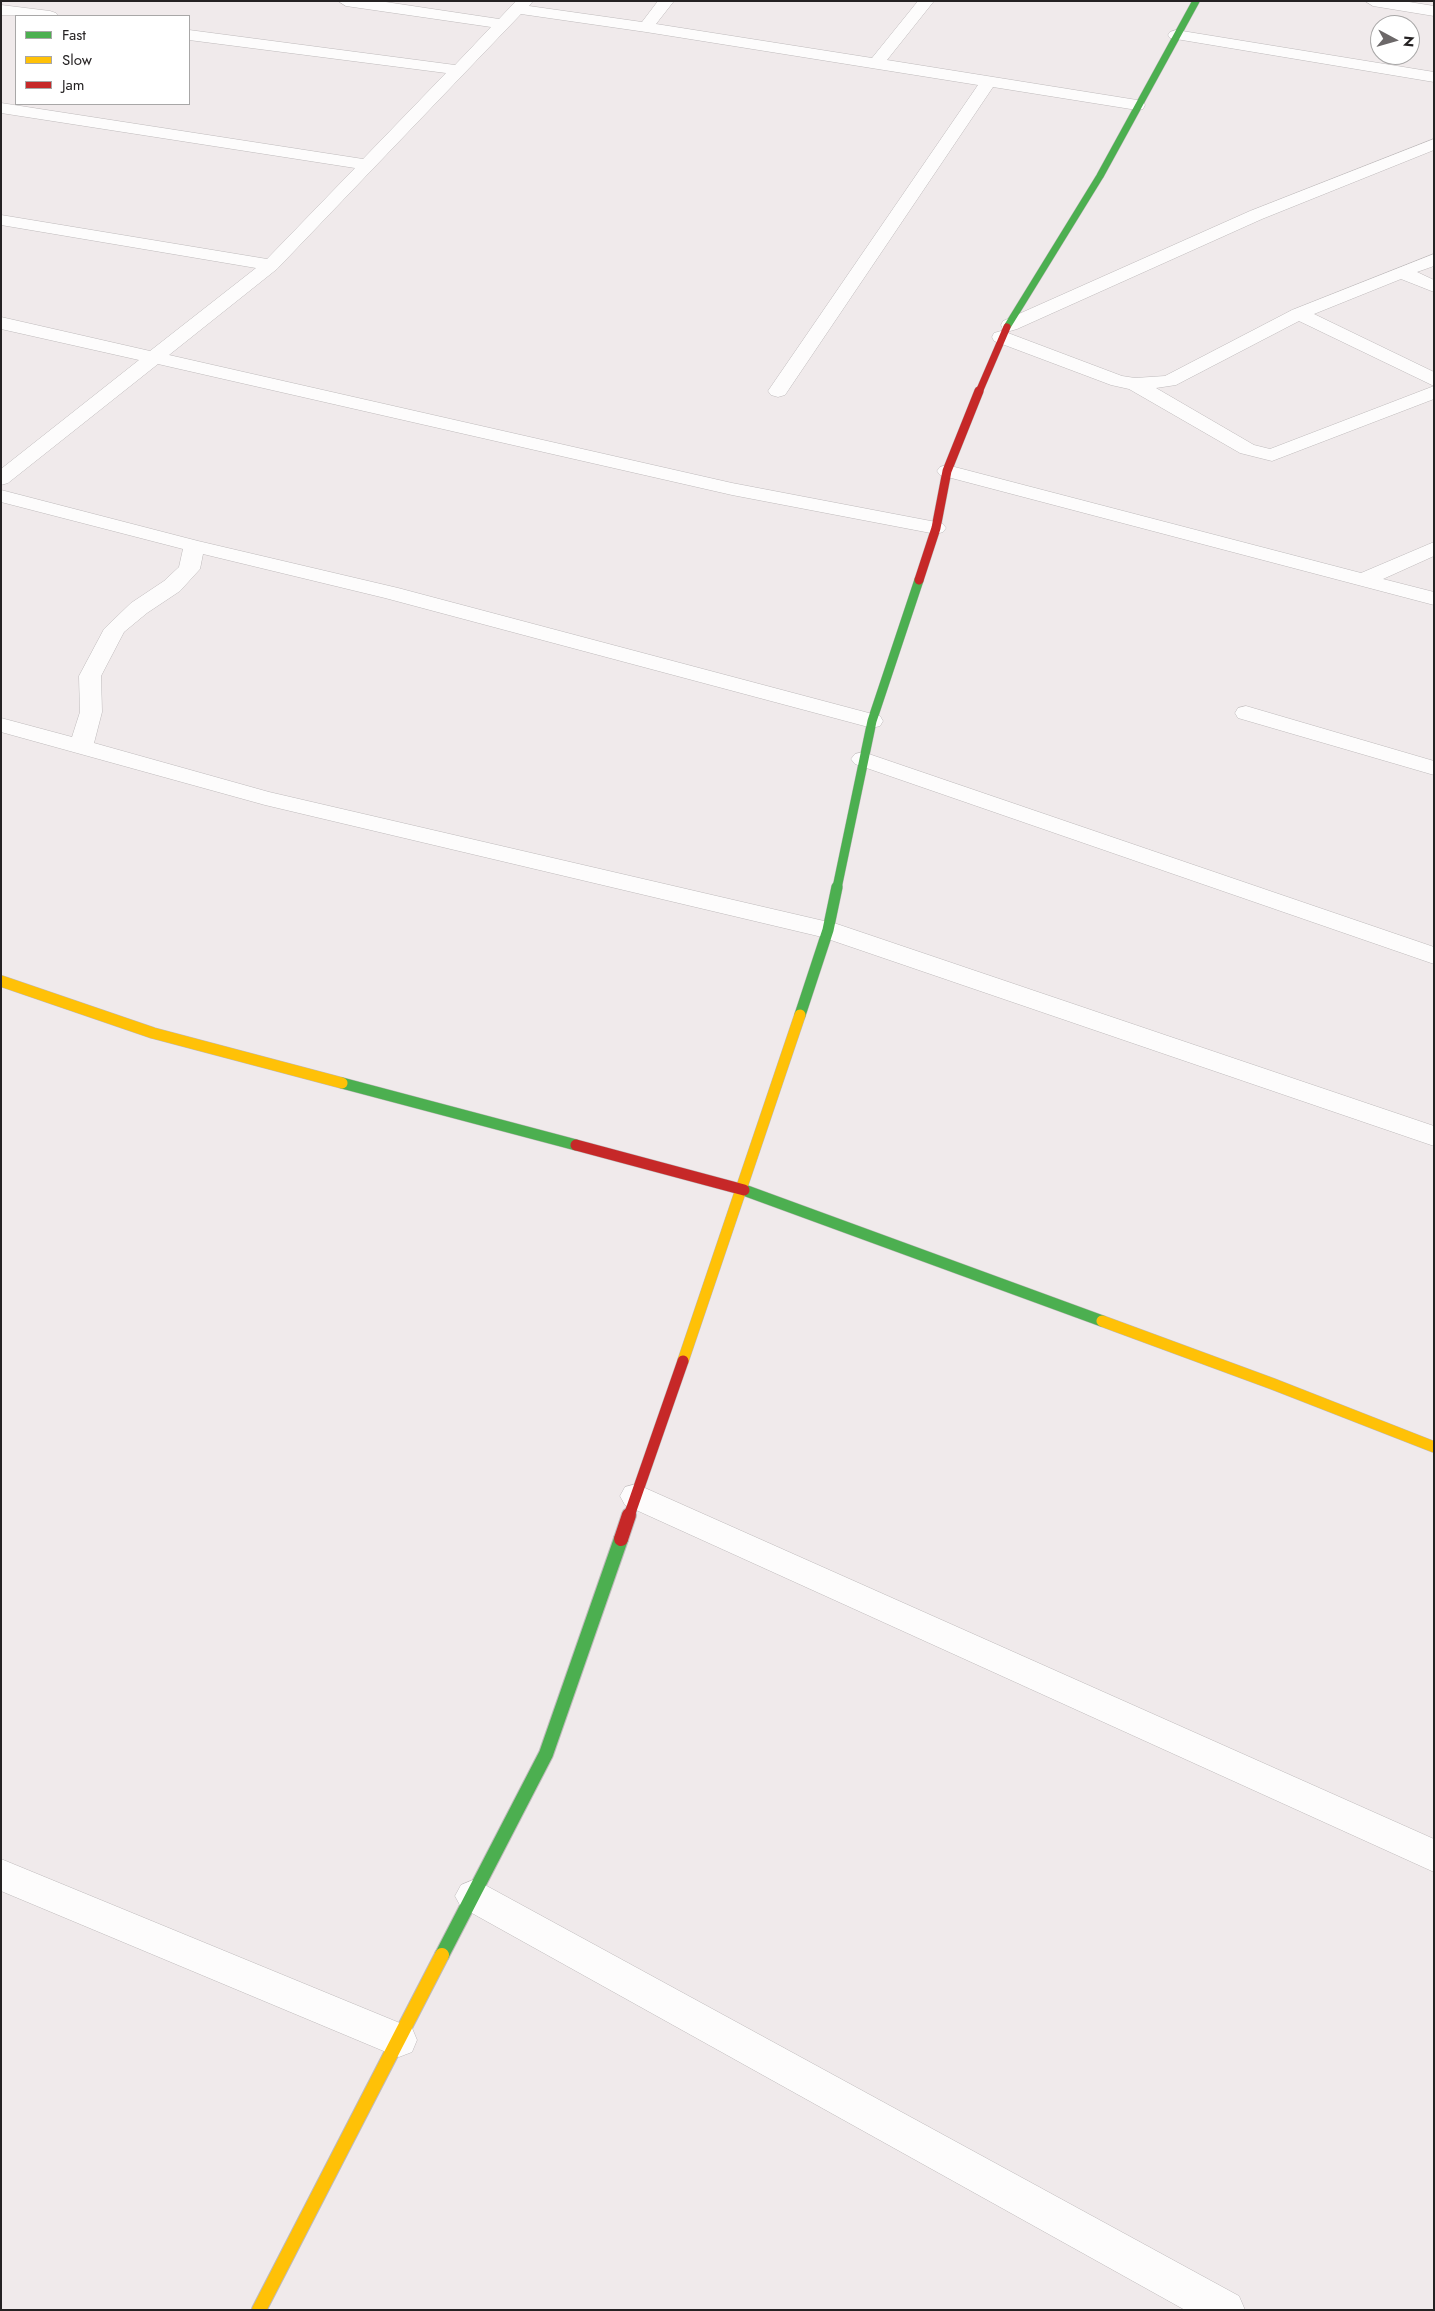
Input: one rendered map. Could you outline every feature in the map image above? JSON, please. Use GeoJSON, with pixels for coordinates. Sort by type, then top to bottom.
{"type":"FeatureCollection","features":[{"type":"Feature","properties":{"kind":"street"},"geometry":{"type":"LineString","coordinates":[[346,1],[503,24]]}},
{"type":"Feature","properties":{"kind":"street"},"geometry":{"type":"LineString","coordinates":[[646,27],[666,1]]}},
{"type":"Feature","properties":{"kind":"street"},"geometry":{"type":"LineString","coordinates":[[876,63],[926,1]]}},
{"type":"Feature","properties":{"kind":"street"},"geometry":{"type":"LineString","coordinates":[[259,2310],[546,1754],[742,1189],[828,930],[872,721],[936,528],[948,472],[1005,331],[1100,176],[1137,105],[1196,1]]}},
{"type":"Feature","properties":{"kind":"street"},"geometry":{"type":"LineString","coordinates":[[1373,1],[1434,11]]}},
{"type":"Feature","properties":{"kind":"street"},"geometry":{"type":"LineString","coordinates":[[1,479],[272,265],[521,5],[646,27],[1137,105]]}},
{"type":"Feature","properties":{"kind":"street"},"geometry":{"type":"LineString","coordinates":[[1,10],[42,15]]}},
{"type":"Feature","properties":{"kind":"street"},"geometry":{"type":"LineString","coordinates":[[190,34],[459,70]]}},
{"type":"Feature","properties":{"kind":"street"},"geometry":{"type":"LineString","coordinates":[[1176,35],[1434,77]]}},
{"type":"Feature","properties":{"kind":"street"},"geometry":{"type":"LineString","coordinates":[[778,391],[989,81]]}},
{"type":"Feature","properties":{"kind":"street"},"geometry":{"type":"LineString","coordinates":[[1,108],[367,165]]}},
{"type":"Feature","properties":{"kind":"street"},"geometry":{"type":"LineString","coordinates":[[1005,331],[1256,215],[1434,144]]}},
{"type":"Feature","properties":{"kind":"street"},"geometry":{"type":"LineString","coordinates":[[1,220],[272,265]]}},
{"type":"Feature","properties":{"kind":"street"},"geometry":{"type":"LineString","coordinates":[[1005,331],[1118,381],[1135,384],[1169,381],[1299,314],[1434,259]]}},
{"type":"Feature","properties":{"kind":"street"},"geometry":{"type":"LineString","coordinates":[[1401,272],[1434,287]]}},
{"type":"Feature","properties":{"kind":"street"},"geometry":{"type":"LineString","coordinates":[[1299,314],[1434,380]]}},
{"type":"Feature","properties":{"kind":"street"},"geometry":{"type":"LineString","coordinates":[[1,323],[152,358],[270,382],[732,489],[936,528]]}},
{"type":"Feature","properties":{"kind":"street"},"geometry":{"type":"LineString","coordinates":[[1135,384],[1247,449],[1272,455],[1434,392]]}},
{"type":"Feature","properties":{"kind":"street"},"geometry":{"type":"LineString","coordinates":[[948,472],[1434,599]]}},
{"type":"Feature","properties":{"kind":"street"},"geometry":{"type":"LineString","coordinates":[[1,496],[194,546],[390,593],[872,721]]}},
{"type":"Feature","properties":{"kind":"street"},"geometry":{"type":"LineString","coordinates":[[81,747],[90,712],[90,676],[115,629],[139,608],[172,586],[189,569],[194,546]]}},
{"type":"Feature","properties":{"kind":"street"},"geometry":{"type":"LineString","coordinates":[[1364,580],[1434,548]]}},
{"type":"Feature","properties":{"kind":"street"},"geometry":{"type":"LineString","coordinates":[[1246,713],[1434,768]]}},
{"type":"Feature","properties":{"kind":"street"},"geometry":{"type":"LineString","coordinates":[[1,725],[265,798],[828,930],[1434,1136]]}},
{"type":"Feature","properties":{"kind":"street"},"geometry":{"type":"LineString","coordinates":[[863,759],[1434,956]]}},
{"type":"Feature","properties":{"kind":"street"},"geometry":{"type":"LineString","coordinates":[[1,981],[153,1033],[742,1189],[1263,1381],[1434,1447]]}},
{"type":"Feature","properties":{"kind":"street"},"geometry":{"type":"LineString","coordinates":[[636,1496],[1434,1856]]}},
{"type":"Feature","properties":{"kind":"street"},"geometry":{"type":"LineString","coordinates":[[1,1875],[399,2040]]}},
{"type":"Feature","properties":{"kind":"street"},"geometry":{"type":"LineString","coordinates":[[473,1896],[1224,2310]]}},
{"type":"Feature","properties":{"kind":"traffic: fast"},"geometry":{"type":"LineString","coordinates":[[1007,327],[1100,176],[1196,1]]}},
{"type":"Feature","properties":{"kind":"traffic: fast"},"geometry":{"type":"LineString","coordinates":[[800,1015],[828,930],[872,721],[919,580]]}},
{"type":"Feature","properties":{"kind":"traffic: fast"},"geometry":{"type":"LineString","coordinates":[[342,1083],[576,1145]]}},
{"type":"Feature","properties":{"kind":"traffic: fast"},"geometry":{"type":"LineString","coordinates":[[744,1190],[1102,1321]]}},
{"type":"Feature","properties":{"kind":"traffic: fast"},"geometry":{"type":"LineString","coordinates":[[442,1955],[546,1754],[621,1539]]}},
{"type":"Feature","properties":{"kind":"traffic: slow"},"geometry":{"type":"LineString","coordinates":[[1,981],[153,1033],[342,1083]]}},
{"type":"Feature","properties":{"kind":"traffic: slow"},"geometry":{"type":"LineString","coordinates":[[683,1361],[800,1015]]}},
{"type":"Feature","properties":{"kind":"traffic: slow"},"geometry":{"type":"LineString","coordinates":[[1102,1321],[1273,1384],[1434,1447]]}},
{"type":"Feature","properties":{"kind":"traffic: slow"},"geometry":{"type":"LineString","coordinates":[[259,2310],[442,1955]]}},
{"type":"Feature","properties":{"kind":"traffic: jam"},"geometry":{"type":"LineString","coordinates":[[919,580],[936,528],[947,471],[1001,337],[1007,327]]}},
{"type":"Feature","properties":{"kind":"traffic: jam"},"geometry":{"type":"LineString","coordinates":[[576,1145],[744,1190]]}},
{"type":"Feature","properties":{"kind":"traffic: jam"},"geometry":{"type":"LineString","coordinates":[[621,1539],[683,1361]]}}]}
